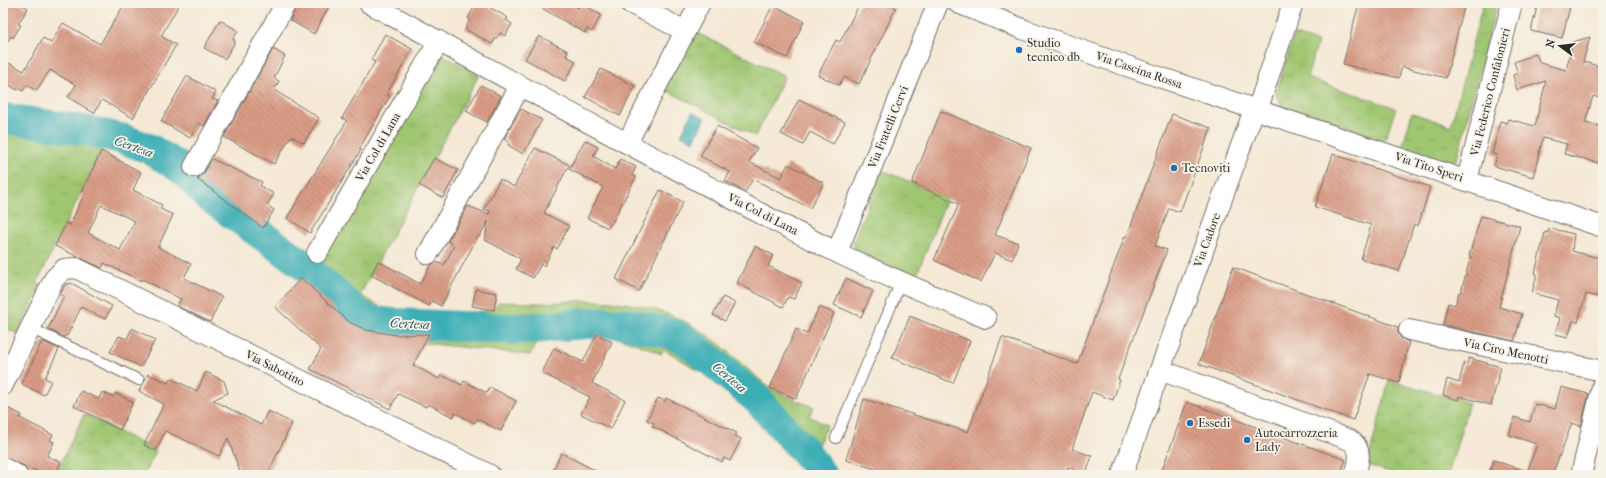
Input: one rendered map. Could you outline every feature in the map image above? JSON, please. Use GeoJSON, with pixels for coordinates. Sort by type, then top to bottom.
{"type":"FeatureCollection","features":[{"type":"Feature","properties":{"kind":"street"},"geometry":{"type":"LineString","coordinates":[[194,167],[286,3]]}},
{"type":"Feature","properties":{"kind":"street","name":"Via Col di Lana"},"geometry":{"type":"LineString","coordinates":[[369,3],[627,143],[837,252],[901,282],[986,318]]}},
{"type":"Feature","properties":{"kind":"street"},"geometry":{"type":"LineString","coordinates":[[630,3],[685,31]]}},
{"type":"Feature","properties":{"kind":"street"},"geometry":{"type":"LineString","coordinates":[[627,143],[700,3]]}},
{"type":"Feature","properties":{"kind":"street","name":"Via Fratelli Cervi"},"geometry":{"type":"LineString","coordinates":[[837,252],[938,3]]}},
{"type":"Feature","properties":{"kind":"street","name":"Via Cascina Rossa"},"geometry":{"type":"LineString","coordinates":[[958,3],[1063,44],[1255,110]]}},
{"type":"Feature","properties":{"kind":"street","name":"Via Cadore"},"geometry":{"type":"LineString","coordinates":[[1122,475],[1293,3]]}},
{"type":"Feature","properties":{"kind":"street","name":"Via Federico Confalonieri"},"geometry":{"type":"LineString","coordinates":[[1467,180],[1512,3]]}},
{"type":"Feature","properties":{"kind":"street","name":"Via Col di Lana"},"geometry":{"type":"LineString","coordinates":[[317,253],[439,42]]}},
{"type":"Feature","properties":{"kind":"street"},"geometry":{"type":"LineString","coordinates":[[428,254],[520,86]]}},
{"type":"Feature","properties":{"kind":"street","name":"Via Tito Speri"},"geometry":{"type":"LineString","coordinates":[[1255,110],[1602,223]]}},
{"type":"Feature","properties":{"kind":"street","name":"Via Sabotino"},"geometry":{"type":"LineString","coordinates":[[30,328],[54,279],[60,272],[68,268],[81,270],[490,475]]}},
{"type":"Feature","properties":{"kind":"street"},"geometry":{"type":"LineString","coordinates":[[3,385],[30,328]]}},
{"type":"Feature","properties":{"kind":"street","name":"Via Ciro Menotti"},"geometry":{"type":"LineString","coordinates":[[1410,330],[1603,372]]}},
{"type":"Feature","properties":{"kind":"street"},"geometry":{"type":"LineString","coordinates":[[1160,370],[1350,440],[1356,445],[1359,451],[1358,465],[1355,475]]}},
{"type":"Feature","properties":{"kind":"street"},"geometry":{"type":"LineString","coordinates":[[1581,475],[1603,383]]}},
{"type":"Feature","properties":{"kind":"street"},"geometry":{"type":"LineString","coordinates":[[3,468],[17,475]]}},
{"type":"Feature","properties":{"kind":"lane"},"geometry":{"type":"LineString","coordinates":[[836,438],[901,282]]}},
{"type":"Feature","properties":{"kind":"lane"},"geometry":{"type":"LineString","coordinates":[[30,328],[139,380]]}},
{"type":"Feature","properties":{"kind":"green space"},"geometry":{"type":"Polygon","coordinates":[[[1483,3],[1497,3],[1457,159],[1453,162],[1442,159],[1440,163],[1429,160],[1427,153],[1411,148],[1406,152],[1403,151],[1403,144],[1412,113],[1451,126],[1483,3]]]}},
{"type":"Feature","properties":{"kind":"green space"},"geometry":{"type":"Polygon","coordinates":[[[693,31],[785,76],[755,136],[664,89],[693,31]]]}},
{"type":"Feature","properties":{"kind":"green space"},"geometry":{"type":"Polygon","coordinates":[[[1294,35],[1318,42],[1307,78],[1396,108],[1386,137],[1380,143],[1377,142],[1377,137],[1300,111],[1296,115],[1284,111],[1276,94],[1294,35]]]}},
{"type":"Feature","properties":{"kind":"green space"},"geometry":{"type":"Polygon","coordinates":[[[440,53],[479,75],[360,295],[396,316],[382,314],[369,310],[346,297],[306,261],[440,53]]]}},
{"type":"Feature","properties":{"kind":"green space"},"geometry":{"type":"Polygon","coordinates":[[[3,104],[52,117],[3,109],[3,104]]]}},
{"type":"Feature","properties":{"kind":"green space"},"geometry":{"type":"Polygon","coordinates":[[[3,126],[112,143],[136,150],[167,165],[177,173],[206,205],[287,260],[349,317],[367,327],[386,331],[425,334],[396,335],[366,330],[349,322],[270,251],[206,210],[173,179],[150,164],[127,153],[104,145],[37,283],[41,285],[18,334],[3,327],[3,126]]]}},
{"type":"Feature","properties":{"kind":"green space"},"geometry":{"type":"Polygon","coordinates":[[[882,170],[947,198],[916,277],[856,251],[853,242],[882,170]]]}},
{"type":"Feature","properties":{"kind":"green space"},"geometry":{"type":"Polygon","coordinates":[[[604,301],[650,308],[679,319],[704,332],[773,390],[814,407],[809,416],[827,425],[815,452],[794,423],[773,402],[693,336],[670,325],[639,316],[603,311],[568,311],[492,315],[443,314],[494,310],[499,302],[541,303],[604,301]]]}},
{"type":"Feature","properties":{"kind":"green space"},"geometry":{"type":"Polygon","coordinates":[[[617,332],[657,338],[671,343],[688,359],[717,379],[723,386],[664,349],[661,354],[644,346],[615,337],[617,332]]]}},
{"type":"Feature","properties":{"kind":"green space"},"geometry":{"type":"Polygon","coordinates":[[[427,334],[523,341],[539,340],[530,355],[424,343],[427,334]]]}},
{"type":"Feature","properties":{"kind":"green space"},"geometry":{"type":"Polygon","coordinates":[[[1389,380],[1469,403],[1448,475],[1399,475],[1367,465],[1389,380]]]}},
{"type":"Feature","properties":{"kind":"green space"},"geometry":{"type":"Polygon","coordinates":[[[84,414],[156,451],[144,475],[55,475],[84,414]]]}},
{"type":"Feature","properties":{"kind":"water"},"geometry":{"type":"Polygon","coordinates":[[[692,112],[705,118],[694,141],[681,135],[692,112]]]}},
{"type":"Feature","properties":{"kind":"building"},"geometry":{"type":"Polygon","coordinates":[[[10,3],[18,3],[28,8],[18,24],[21,25],[13,38],[11,36],[3,48],[3,14],[10,3]]]}},
{"type":"Feature","properties":{"kind":"building"},"geometry":{"type":"Polygon","coordinates":[[[125,3],[180,3],[161,36],[176,45],[133,118],[102,100],[94,113],[68,97],[76,85],[50,70],[36,91],[27,85],[23,91],[18,88],[17,90],[3,81],[3,69],[7,62],[24,71],[43,38],[51,43],[63,23],[100,44],[125,3]]]}},
{"type":"Feature","properties":{"kind":"building"},"geometry":{"type":"Polygon","coordinates":[[[297,3],[331,3],[314,34],[290,20],[297,3]]]}},
{"type":"Feature","properties":{"kind":"building"},"geometry":{"type":"Polygon","coordinates":[[[533,3],[569,3],[578,8],[581,3],[601,15],[592,32],[587,29],[585,33],[533,3]]]}},
{"type":"Feature","properties":{"kind":"building"},"geometry":{"type":"Polygon","coordinates":[[[860,3],[885,3],[896,8],[859,84],[844,77],[839,85],[818,75],[836,40],[840,42],[860,3]]]}},
{"type":"Feature","properties":{"kind":"building"},"geometry":{"type":"Polygon","coordinates":[[[1359,3],[1465,3],[1446,78],[1402,67],[1399,78],[1343,64],[1359,3]]]}},
{"type":"Feature","properties":{"kind":"building"},"geometry":{"type":"Polygon","coordinates":[[[1538,3],[1553,3],[1570,7],[1562,38],[1531,31],[1538,3]]]}},
{"type":"Feature","properties":{"kind":"building"},"geometry":{"type":"Polygon","coordinates":[[[476,4],[483,8],[486,5],[508,18],[506,20],[512,24],[505,36],[500,33],[492,44],[465,29],[470,20],[468,18],[476,4]]]}},
{"type":"Feature","properties":{"kind":"building"},"geometry":{"type":"Polygon","coordinates":[[[773,5],[804,21],[787,58],[754,42],[773,5]]]}},
{"type":"Feature","properties":{"kind":"building"},"geometry":{"type":"Polygon","coordinates":[[[220,20],[238,31],[233,39],[235,42],[225,59],[204,48],[220,20]]]}},
{"type":"Feature","properties":{"kind":"building"},"geometry":{"type":"Polygon","coordinates":[[[385,34],[412,49],[387,94],[390,96],[359,149],[361,150],[310,233],[287,218],[347,121],[342,118],[375,62],[371,60],[385,34]]]}},
{"type":"Feature","properties":{"kind":"building"},"geometry":{"type":"Polygon","coordinates":[[[539,36],[568,51],[566,56],[576,61],[565,81],[525,59],[539,36]]]}},
{"type":"Feature","properties":{"kind":"building"},"geometry":{"type":"Polygon","coordinates":[[[1590,37],[1583,62],[1603,67],[1603,99],[1593,96],[1585,123],[1603,127],[1603,164],[1564,154],[1567,144],[1543,138],[1533,177],[1494,166],[1497,155],[1492,154],[1500,121],[1507,123],[1508,119],[1535,126],[1546,81],[1517,90],[1513,75],[1518,73],[1514,62],[1536,54],[1540,63],[1566,70],[1573,42],[1590,37]]]}},
{"type":"Feature","properties":{"kind":"building"},"geometry":{"type":"Polygon","coordinates":[[[273,49],[285,56],[274,78],[279,81],[274,90],[319,118],[304,143],[291,136],[274,164],[224,137],[273,49]]]}},
{"type":"Feature","properties":{"kind":"building"},"geometry":{"type":"Polygon","coordinates":[[[601,69],[635,86],[620,116],[585,97],[601,69]]]}},
{"type":"Feature","properties":{"kind":"building"},"geometry":{"type":"Polygon","coordinates":[[[187,76],[216,92],[212,99],[218,101],[204,126],[198,123],[190,138],[161,121],[187,76]]]}},
{"type":"Feature","properties":{"kind":"building"},"geometry":{"type":"Polygon","coordinates":[[[481,85],[501,96],[487,122],[466,111],[481,85]]]}},
{"type":"Feature","properties":{"kind":"building"},"geometry":{"type":"Polygon","coordinates":[[[799,99],[845,122],[833,144],[810,132],[803,145],[781,134],[799,99]]]}},
{"type":"Feature","properties":{"kind":"building"},"geometry":{"type":"Polygon","coordinates":[[[521,109],[542,120],[523,154],[508,145],[509,142],[504,139],[521,109]]]}},
{"type":"Feature","properties":{"kind":"building"},"geometry":{"type":"Polygon","coordinates":[[[941,111],[1031,148],[995,235],[1018,243],[1012,260],[995,253],[981,282],[934,260],[959,204],[912,183],[941,111]]]}},
{"type":"Feature","properties":{"kind":"building"},"geometry":{"type":"Polygon","coordinates":[[[1172,114],[1211,128],[1180,212],[1169,208],[1155,246],[1167,250],[1118,379],[1120,380],[1113,400],[1092,392],[1072,449],[1092,456],[1086,474],[1068,467],[1065,475],[895,475],[846,460],[864,399],[968,432],[1002,337],[1077,364],[1125,236],[1127,236],[1172,114]]]}},
{"type":"Feature","properties":{"kind":"building"},"geometry":{"type":"Polygon","coordinates":[[[717,126],[757,148],[749,162],[781,178],[788,164],[824,183],[810,208],[753,179],[745,192],[725,181],[730,172],[700,156],[717,126]]]}},
{"type":"Feature","properties":{"kind":"building"},"geometry":{"type":"Polygon","coordinates":[[[585,140],[598,147],[593,156],[615,169],[620,159],[636,167],[632,175],[636,177],[608,228],[587,218],[603,187],[569,169],[585,140]]]}},
{"type":"Feature","properties":{"kind":"building"},"geometry":{"type":"Polygon","coordinates":[[[535,148],[569,165],[544,213],[569,226],[557,249],[554,247],[544,266],[541,264],[533,278],[516,269],[521,259],[485,240],[488,221],[479,237],[478,236],[441,306],[432,301],[429,306],[371,275],[378,261],[420,284],[431,265],[435,262],[444,265],[454,246],[448,241],[468,206],[489,214],[490,211],[484,209],[500,179],[514,187],[535,148]]]}},
{"type":"Feature","properties":{"kind":"building"},"geometry":{"type":"Polygon","coordinates":[[[101,151],[141,172],[133,190],[162,205],[160,209],[173,215],[158,247],[191,264],[184,278],[222,297],[210,322],[177,306],[181,299],[142,279],[141,281],[104,263],[102,268],[55,246],[66,223],[70,225],[83,196],[81,194],[101,151]],[[101,205],[88,233],[120,250],[135,221],[101,205]]]}},
{"type":"Feature","properties":{"kind":"building"},"geometry":{"type":"Polygon","coordinates":[[[1333,154],[1430,187],[1418,226],[1414,224],[1399,271],[1361,259],[1371,225],[1315,207],[1333,154]]]}},
{"type":"Feature","properties":{"kind":"building"},"geometry":{"type":"Polygon","coordinates":[[[434,158],[458,170],[443,198],[419,185],[434,158]]]}},
{"type":"Feature","properties":{"kind":"building"},"geometry":{"type":"Polygon","coordinates":[[[212,159],[262,182],[260,186],[274,194],[267,205],[274,210],[263,228],[197,179],[204,173],[212,159]]]}},
{"type":"Feature","properties":{"kind":"building"},"geometry":{"type":"Polygon","coordinates":[[[660,190],[683,202],[639,291],[616,279],[660,190]]]}},
{"type":"Feature","properties":{"kind":"building"},"geometry":{"type":"Polygon","coordinates":[[[1481,216],[1520,226],[1499,307],[1522,314],[1514,341],[1443,325],[1448,303],[1455,305],[1459,292],[1461,292],[1471,256],[1469,256],[1481,216]]]}},
{"type":"Feature","properties":{"kind":"building"},"geometry":{"type":"Polygon","coordinates":[[[1549,228],[1574,234],[1572,251],[1603,259],[1603,298],[1586,294],[1578,322],[1573,321],[1568,337],[1555,334],[1560,318],[1554,316],[1558,300],[1532,293],[1537,274],[1535,273],[1545,232],[1548,233],[1549,228]]]}},
{"type":"Feature","properties":{"kind":"building"},"geometry":{"type":"Polygon","coordinates":[[[755,246],[773,255],[768,266],[802,283],[794,299],[788,297],[783,307],[737,283],[755,246]]]}},
{"type":"Feature","properties":{"kind":"building"},"geometry":{"type":"Polygon","coordinates":[[[1233,267],[1398,327],[1398,333],[1401,338],[1409,342],[1399,383],[1370,374],[1353,420],[1199,364],[1233,267]]]}},
{"type":"Feature","properties":{"kind":"building"},"geometry":{"type":"Polygon","coordinates":[[[301,278],[349,322],[366,330],[396,335],[429,334],[413,365],[439,379],[441,375],[462,385],[464,381],[487,393],[490,387],[516,401],[501,431],[477,419],[475,423],[455,413],[453,417],[428,404],[426,407],[398,394],[390,409],[310,369],[321,349],[275,307],[301,278]]]}},
{"type":"Feature","properties":{"kind":"building"},"geometry":{"type":"Polygon","coordinates":[[[846,278],[873,291],[861,317],[834,305],[846,278]]]}},
{"type":"Feature","properties":{"kind":"building"},"geometry":{"type":"Polygon","coordinates":[[[71,283],[112,306],[105,319],[81,307],[67,336],[65,335],[64,337],[48,329],[64,296],[60,294],[65,285],[71,283]]]}},
{"type":"Feature","properties":{"kind":"building"},"geometry":{"type":"Polygon","coordinates":[[[476,289],[497,293],[494,310],[472,306],[476,289]]]}},
{"type":"Feature","properties":{"kind":"building"},"geometry":{"type":"Polygon","coordinates":[[[723,297],[735,303],[725,321],[713,315],[723,297]]]}},
{"type":"Feature","properties":{"kind":"building"},"geometry":{"type":"Polygon","coordinates":[[[819,307],[834,313],[796,399],[770,388],[796,329],[807,334],[819,307]]]}},
{"type":"Feature","properties":{"kind":"building"},"geometry":{"type":"Polygon","coordinates":[[[910,316],[970,341],[953,383],[892,358],[910,316]]]}},
{"type":"Feature","properties":{"kind":"building"},"geometry":{"type":"Polygon","coordinates":[[[132,328],[155,340],[141,367],[110,352],[119,336],[127,339],[132,328]]]}},
{"type":"Feature","properties":{"kind":"building"},"geometry":{"type":"Polygon","coordinates":[[[597,334],[612,342],[592,383],[625,400],[611,429],[581,414],[590,397],[542,373],[554,348],[583,362],[597,334]]]}},
{"type":"Feature","properties":{"kind":"building"},"geometry":{"type":"Polygon","coordinates":[[[42,341],[59,349],[45,378],[51,381],[44,395],[22,384],[42,341]]]}},
{"type":"Feature","properties":{"kind":"building"},"geometry":{"type":"Polygon","coordinates":[[[1469,358],[1501,367],[1491,405],[1459,396],[1458,400],[1443,395],[1447,379],[1459,383],[1464,363],[1467,364],[1469,358]]]}},
{"type":"Feature","properties":{"kind":"building"},"geometry":{"type":"Polygon","coordinates":[[[206,372],[224,381],[228,393],[213,400],[261,425],[268,411],[292,423],[267,475],[241,475],[228,438],[219,456],[165,431],[156,451],[144,445],[164,404],[139,391],[148,374],[168,383],[170,378],[197,391],[206,372]]]}},
{"type":"Feature","properties":{"kind":"building"},"geometry":{"type":"Polygon","coordinates":[[[1561,387],[1589,394],[1581,426],[1572,423],[1552,475],[1488,475],[1494,460],[1527,472],[1537,444],[1509,435],[1514,417],[1530,422],[1535,404],[1555,409],[1561,387]]]}},
{"type":"Feature","properties":{"kind":"building"},"geometry":{"type":"Polygon","coordinates":[[[81,391],[99,399],[102,392],[113,397],[115,393],[133,402],[120,430],[74,406],[81,391]]]}},
{"type":"Feature","properties":{"kind":"building"},"geometry":{"type":"Polygon","coordinates":[[[658,398],[665,401],[666,398],[737,433],[735,436],[741,439],[730,461],[724,458],[722,462],[652,426],[654,423],[647,420],[658,398]]]}},
{"type":"Feature","properties":{"kind":"building"},"geometry":{"type":"Polygon","coordinates":[[[1187,402],[1346,460],[1340,475],[1160,475],[1187,402]]]}},
{"type":"Feature","properties":{"kind":"building"},"geometry":{"type":"Polygon","coordinates":[[[3,406],[22,415],[20,418],[53,435],[50,440],[54,442],[47,456],[61,462],[55,475],[46,475],[3,457],[3,406]]]}},
{"type":"Feature","properties":{"kind":"building"},"geometry":{"type":"Polygon","coordinates":[[[561,453],[604,475],[551,475],[561,453]]]}},
{"type":"Feature","properties":{"kind":"waterway","name":"Certesa"},"geometry":{"type":"LineString","coordinates":[[3,118],[88,131],[123,139],[150,149],[182,169],[210,198],[301,263],[358,314],[372,321],[512,329],[590,323],[624,323],[670,333],[685,340],[693,346],[757,399],[806,453],[822,475]]}},
{"type":"Feature","properties":{"kind":"place","name":"Studio tecnico db"},"geometry":{"type":"Point","coordinates":[1019,50]}},
{"type":"Feature","properties":{"kind":"place","name":"Tecnoviti"},"geometry":{"type":"Point","coordinates":[1174,168]}},
{"type":"Feature","properties":{"kind":"place","name":"Essedi"},"geometry":{"type":"Point","coordinates":[1190,423]}},
{"type":"Feature","properties":{"kind":"place","name":"Autocarrozzeria Lady"},"geometry":{"type":"Point","coordinates":[1247,440]}}]}
